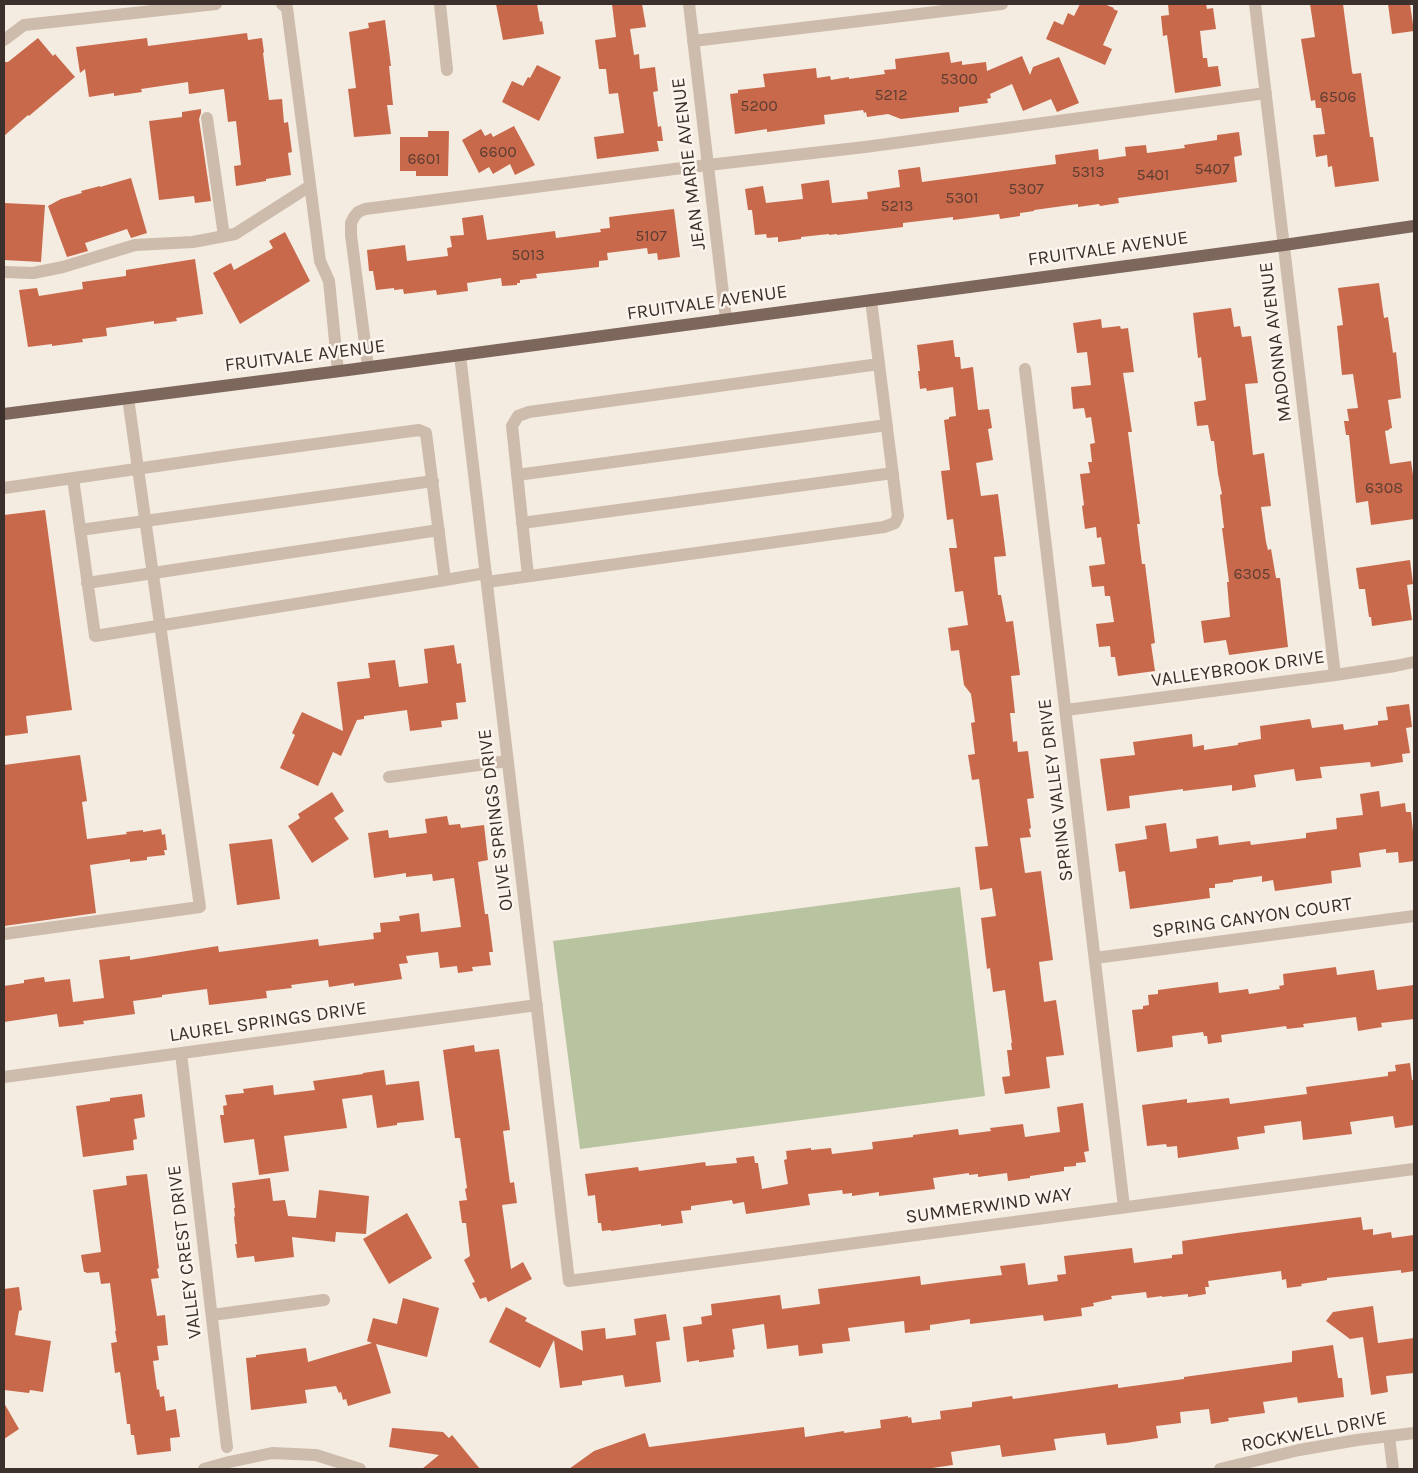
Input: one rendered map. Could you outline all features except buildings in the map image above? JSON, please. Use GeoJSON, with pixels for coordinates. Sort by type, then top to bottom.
{"type":"FeatureCollection","features":[{"type":"Feature","properties":{"kind":"main road","name":"FRUITVALE AVENUE"},"geometry":{"type":"LineString","coordinates":[[4,414],[460,355],[1414,226]]}},
{"type":"Feature","properties":{"kind":"street"},"geometry":{"type":"LineString","coordinates":[[4,40],[24,25],[216,4]]}},
{"type":"Feature","properties":{"kind":"street"},"geometry":{"type":"LineString","coordinates":[[282,4],[287,8],[320,261],[329,280],[338,371]]}},
{"type":"Feature","properties":{"kind":"street"},"geometry":{"type":"LineString","coordinates":[[440,4],[448,70]]}},
{"type":"Feature","properties":{"kind":"street","name":"JEAN MARIE AVENUE"},"geometry":{"type":"LineString","coordinates":[[688,4],[726,319]]}},
{"type":"Feature","properties":{"kind":"street"},"geometry":{"type":"LineString","coordinates":[[693,41],[1002,4]]}},
{"type":"Feature","properties":{"kind":"street","name":"MADONNA AVENUE"},"geometry":{"type":"LineString","coordinates":[[1255,4],[1335,675]]}},
{"type":"Feature","properties":{"kind":"street"},"geometry":{"type":"LineString","coordinates":[[368,367],[351,235],[351,224],[354,217],[358,212],[365,209],[662,170],[865,147],[1266,93]]}},
{"type":"Feature","properties":{"kind":"street"},"geometry":{"type":"LineString","coordinates":[[207,118],[224,236]]}},
{"type":"Feature","properties":{"kind":"street"},"geometry":{"type":"LineString","coordinates":[[4,272],[33,272],[63,266],[135,245],[193,242],[235,234],[310,186]]}},
{"type":"Feature","properties":{"kind":"street"},"geometry":{"type":"LineString","coordinates":[[73,478],[95,636],[445,580],[528,576],[884,527],[895,523],[898,516],[871,300]]}},
{"type":"Feature","properties":{"kind":"street","name":"OLIVE SPRINGS DRIVE"},"geometry":{"type":"LineString","coordinates":[[460,355],[569,1281]]}},
{"type":"Feature","properties":{"kind":"street"},"geometry":{"type":"LineString","coordinates":[[528,576],[512,426],[518,416],[529,412],[880,364]]}},
{"type":"Feature","properties":{"kind":"street","name":"SPRING VALLEY DRIVE"},"geometry":{"type":"LineString","coordinates":[[1026,369],[1124,1207]]}},
{"type":"Feature","properties":{"kind":"street"},"geometry":{"type":"LineString","coordinates":[[4,934],[200,907],[128,398]]}},
{"type":"Feature","properties":{"kind":"street"},"geometry":{"type":"LineString","coordinates":[[517,475],[887,425]]}},
{"type":"Feature","properties":{"kind":"street"},"geometry":{"type":"LineString","coordinates":[[4,488],[418,430],[426,433],[445,580]]}},
{"type":"Feature","properties":{"kind":"street"},"geometry":{"type":"LineString","coordinates":[[522,523],[893,473]]}},
{"type":"Feature","properties":{"kind":"street"},"geometry":{"type":"LineString","coordinates":[[80,530],[433,482]]}},
{"type":"Feature","properties":{"kind":"street"},"geometry":{"type":"LineString","coordinates":[[87,583],[439,530]]}},
{"type":"Feature","properties":{"kind":"street","name":"VALLEYBROOK DRIVE"},"geometry":{"type":"LineString","coordinates":[[1066,710],[1335,675],[1414,662]]}},
{"type":"Feature","properties":{"kind":"street"},"geometry":{"type":"LineString","coordinates":[[390,777],[508,762]]}},
{"type":"Feature","properties":{"kind":"street","name":"SPRING CANYON COURT"},"geometry":{"type":"LineString","coordinates":[[1095,958],[1414,916]]}},
{"type":"Feature","properties":{"kind":"street","name":"LAUREL SPRINGS DRIVE"},"geometry":{"type":"LineString","coordinates":[[4,1077],[537,1005]]}},
{"type":"Feature","properties":{"kind":"street","name":"VALLEY CREST DRIVE"},"geometry":{"type":"LineString","coordinates":[[181,1053],[227,1447]]}},
{"type":"Feature","properties":{"kind":"street","name":"SUMMERWIND WAY"},"geometry":{"type":"LineString","coordinates":[[569,1281],[1414,1169]]}},
{"type":"Feature","properties":{"kind":"street"},"geometry":{"type":"LineString","coordinates":[[212,1315],[324,1300]]}},
{"type":"Feature","properties":{"kind":"street","name":"ROCKWELL DRIVE"},"geometry":{"type":"LineString","coordinates":[[1220,1469],[1299,1450],[1414,1433]]}},
{"type":"Feature","properties":{"kind":"street"},"geometry":{"type":"LineString","coordinates":[[1389,1436],[1393,1469]]}},
{"type":"Feature","properties":{"kind":"street"},"geometry":{"type":"LineString","coordinates":[[204,1469],[272,1453],[316,1455],[360,1469]]}},
{"type":"Feature","properties":{"kind":"green space"},"geometry":{"type":"Polygon","coordinates":[[[960,887],[985,1096],[580,1149],[553,941],[960,887]]]}}]}
